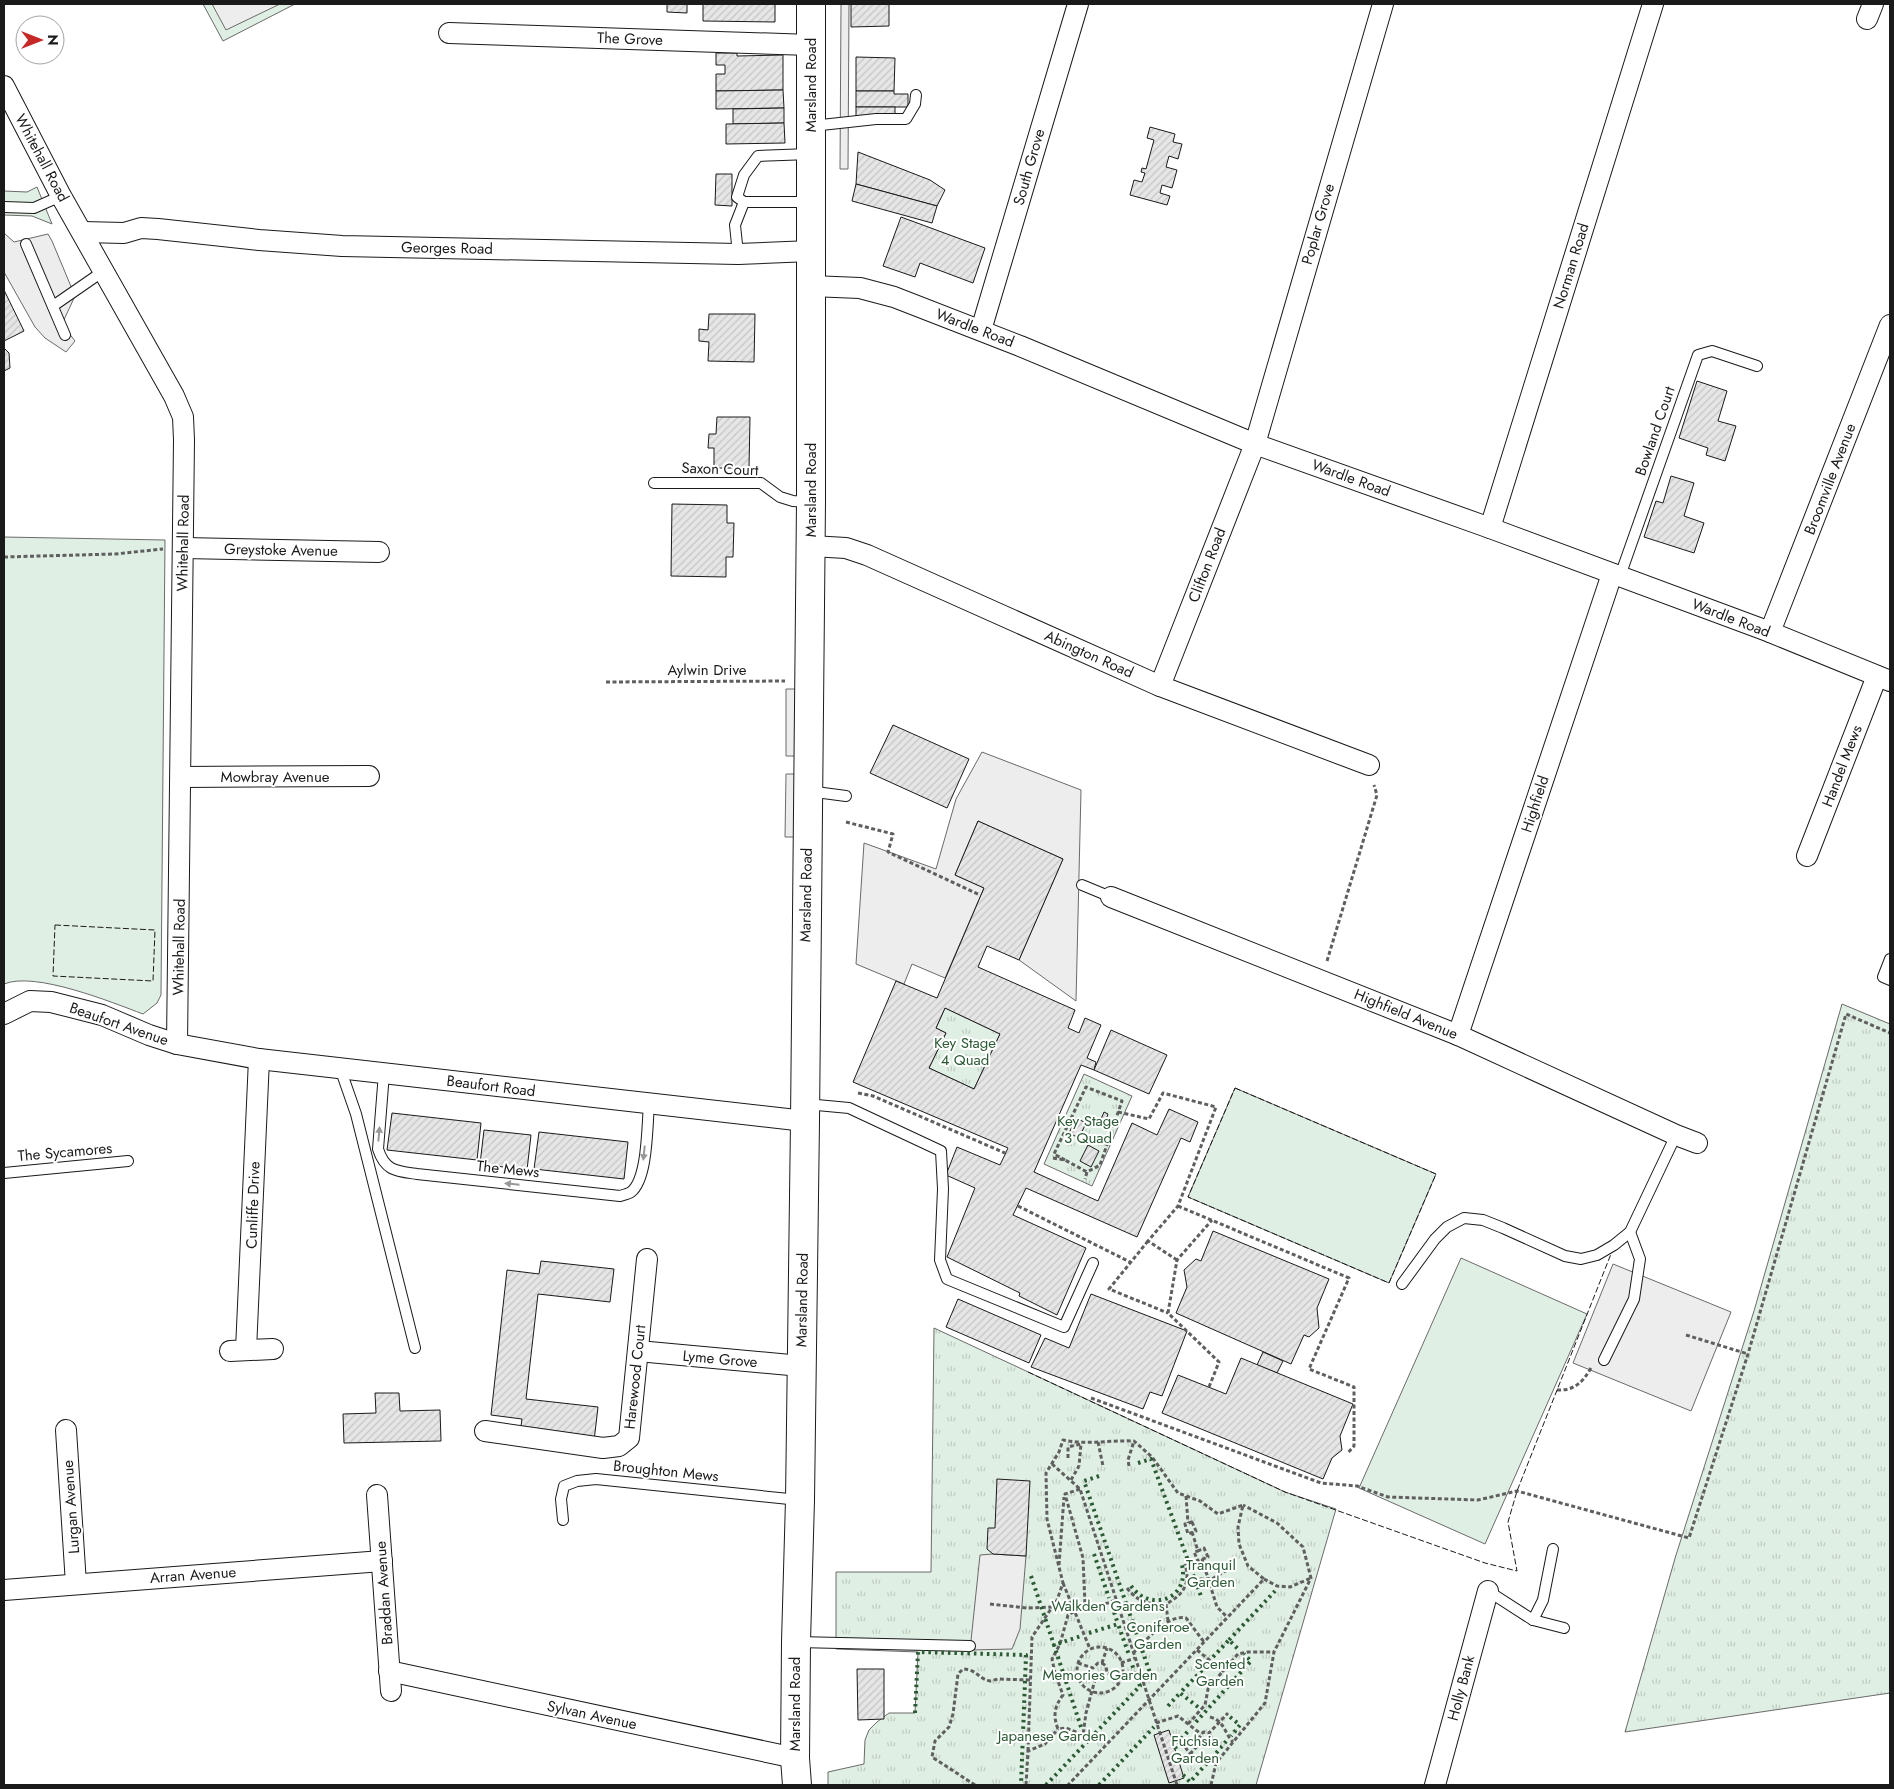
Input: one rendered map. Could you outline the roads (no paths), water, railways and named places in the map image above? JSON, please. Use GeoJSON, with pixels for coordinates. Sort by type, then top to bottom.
{"type":"FeatureCollection","features":[{"type":"Feature","properties":{"kind":"main road","name":"Marsland Road"},"geometry":{"type":"LineString","coordinates":[[797,1785],[795,1758],[796,1642],[806,1113],[807,791],[811,546],[811,4]]}},
{"type":"Feature","properties":{"kind":"street","name":"South Grove"},"geometry":{"type":"LineString","coordinates":[[982,330],[1078,4]]}},
{"type":"Feature","properties":{"kind":"street","name":"Poplar Grove"},"geometry":{"type":"LineString","coordinates":[[1255,444],[1382,4]]}},
{"type":"Feature","properties":{"kind":"street","name":"Norman Road"},"geometry":{"type":"LineString","coordinates":[[1490,528],[1653,4]]}},
{"type":"Feature","properties":{"kind":"street","name":"The Grove"},"geometry":{"type":"LineString","coordinates":[[449,33],[811,44]]}},
{"type":"Feature","properties":{"kind":"street","name":"Whitehall Road"},"geometry":{"type":"LineString","coordinates":[[4,86],[62,196],[174,396],[183,417],[184,548],[177,1044]]}},
{"type":"Feature","properties":{"kind":"street","name":"Georges Road"},"geometry":{"type":"LineString","coordinates":[[83,232],[124,233],[141,228],[342,246],[738,254],[812,251]]}},
{"type":"Feature","properties":{"kind":"street","name":"Wardle Road"},"geometry":{"type":"LineString","coordinates":[[811,286],[860,288],[894,297],[982,330],[1255,444],[1490,528],[1770,632],[1884,678]]}},
{"type":"Feature","properties":{"kind":"street","name":"Broomville Avenue"},"geometry":{"type":"LineString","coordinates":[[1770,632],[1890,326]]}},
{"type":"Feature","properties":{"kind":"street","name":"Clifton Road"},"geometry":{"type":"LineString","coordinates":[[1160,686],[1255,444]]}},
{"type":"Feature","properties":{"kind":"street","name":"Abington Road"},"geometry":{"type":"LineString","coordinates":[[811,546],[846,548],[866,555],[1160,686],[1369,765]]}},
{"type":"Feature","properties":{"kind":"street","name":"Greystoke Avenue"},"geometry":{"type":"LineString","coordinates":[[184,548],[379,552]]}},
{"type":"Feature","properties":{"kind":"street","name":"Highfield"},"geometry":{"type":"LineString","coordinates":[[1458,1035],[1616,575]]}},
{"type":"Feature","properties":{"kind":"street","name":"Handel Mews"},"geometry":{"type":"LineString","coordinates":[[1807,856],[1884,678]]}},
{"type":"Feature","properties":{"kind":"street","name":"Mowbray Avenue"},"geometry":{"type":"LineString","coordinates":[[181,777],[369,776]]}},
{"type":"Feature","properties":{"kind":"street","name":"Highfield Avenue"},"geometry":{"type":"LineString","coordinates":[[1111,897],[1458,1035],[1697,1143]]}},
{"type":"Feature","properties":{"kind":"street","name":"Beaufort Avenue"},"geometry":{"type":"LineString","coordinates":[[4,1014],[30,1001],[51,1002],[102,1015],[149,1035],[177,1044]]}},
{"type":"Feature","properties":{"kind":"street","name":"Beaufort Road"},"geometry":{"type":"LineString","coordinates":[[177,1044],[259,1059],[649,1105],[806,1113]]}},
{"type":"Feature","properties":{"kind":"street","name":"Cunliffe Drive"},"geometry":{"type":"LineString","coordinates":[[259,1059],[238,1350],[273,1350]]}},
{"type":"Feature","properties":{"kind":"street","name":"Harewood Court"},"geometry":{"type":"LineString","coordinates":[[485,1431],[602,1448],[619,1446],[629,1438],[647,1259]]}},
{"type":"Feature","properties":{"kind":"street","name":"Lyme Grove"},"geometry":{"type":"LineString","coordinates":[[638,1352],[801,1366]]}},
{"type":"Feature","properties":{"kind":"street","name":"Lurgan Avenue"},"geometry":{"type":"LineString","coordinates":[[66,1430],[76,1584]]}},
{"type":"Feature","properties":{"kind":"street","name":"Braddan Avenue"},"geometry":{"type":"LineString","coordinates":[[377,1495],[390,1681]]}},
{"type":"Feature","properties":{"kind":"street","name":"Arran Avenue"},"geometry":{"type":"LineString","coordinates":[[4,1590],[382,1561]]}},
{"type":"Feature","properties":{"kind":"street","name":"Holly Bank"},"geometry":{"type":"LineString","coordinates":[[1435,1785],[1488,1591]]}},
{"type":"Feature","properties":{"kind":"street","name":"Sylvan Avenue"},"geometry":{"type":"LineString","coordinates":[[390,1681],[795,1758]]}},
{"type":"Feature","properties":{"kind":"lane"},"geometry":{"type":"LineString","coordinates":[[811,126],[876,119],[906,119],[915,104],[916,95]]}},
{"type":"Feature","properties":{"kind":"lane"},"geometry":{"type":"LineString","coordinates":[[811,154],[758,156],[744,175],[737,197],[744,202],[811,202]]}},
{"type":"Feature","properties":{"kind":"lane"},"geometry":{"type":"LineString","coordinates":[[4,207],[34,208],[62,196]]}},
{"type":"Feature","properties":{"kind":"lane"},"geometry":{"type":"LineString","coordinates":[[738,254],[736,226],[744,202]]}},
{"type":"Feature","properties":{"kind":"lane"},"geometry":{"type":"LineString","coordinates":[[26,244],[65,335]]}},
{"type":"Feature","properties":{"kind":"lane"},"geometry":{"type":"LineString","coordinates":[[52,306],[104,270]]}},
{"type":"Feature","properties":{"kind":"lane","name":"Bowland Court"},"geometry":{"type":"LineString","coordinates":[[1616,575],[1698,355],[1712,351],[1757,366]]}},
{"type":"Feature","properties":{"kind":"lane","name":"Saxon Court"},"geometry":{"type":"LineString","coordinates":[[654,483],[760,483],[780,497],[793,501],[811,502]]}},
{"type":"Feature","properties":{"kind":"lane"},"geometry":{"type":"LineString","coordinates":[[807,791],[846,796]]}},
{"type":"Feature","properties":{"kind":"lane"},"geometry":{"type":"LineString","coordinates":[[1082,885],[1111,897]]}},
{"type":"Feature","properties":{"kind":"lane"},"geometry":{"type":"LineString","coordinates":[[1890,959],[1883,977],[1890,980]]}},
{"type":"Feature","properties":{"kind":"lane"},"geometry":{"type":"LineString","coordinates":[[340,1068],[356,1114],[415,1348]]}},
{"type":"Feature","properties":{"kind":"lane","name":"The Mews"},"geometry":{"type":"LineString","coordinates":[[384,1074],[378,1149],[381,1160],[394,1171],[417,1174],[620,1196],[631,1193],[639,1182],[644,1160],[649,1105]]}},
{"type":"Feature","properties":{"kind":"lane"},"geometry":{"type":"LineString","coordinates":[[806,1113],[849,1108],[941,1151],[943,1189],[940,1260],[947,1279],[1064,1327],[1093,1263]]}},
{"type":"Feature","properties":{"kind":"lane"},"geometry":{"type":"LineString","coordinates":[[1402,1284],[1435,1239],[1447,1227],[1464,1218],[1483,1220],[1565,1256],[1580,1259],[1597,1255],[1614,1245],[1630,1232],[1676,1135]]}},
{"type":"Feature","properties":{"kind":"lane","name":"The Sycamores"},"geometry":{"type":"LineString","coordinates":[[4,1173],[128,1161]]}},
{"type":"Feature","properties":{"kind":"lane"},"geometry":{"type":"LineString","coordinates":[[1604,1360],[1634,1299],[1640,1259],[1630,1232]]}},
{"type":"Feature","properties":{"kind":"lane","name":"Broughton Mews"},"geometry":{"type":"LineString","coordinates":[[563,1520],[561,1499],[564,1486],[577,1480],[596,1479],[800,1500]]}},
{"type":"Feature","properties":{"kind":"lane"},"geometry":{"type":"LineString","coordinates":[[1533,1620],[1543,1600],[1553,1550]]}},
{"type":"Feature","properties":{"kind":"lane"},"geometry":{"type":"LineString","coordinates":[[1488,1591],[1533,1620],[1564,1628]]}},
{"type":"Feature","properties":{"kind":"lane"},"geometry":{"type":"LineString","coordinates":[[796,1642],[970,1646]]}},
{"type":"Feature","properties":{"kind":"park label","name":"Key Stage 4 Quad"},"geometry":{"type":"Point","coordinates":[965,1052]}},
{"type":"Feature","properties":{"kind":"park label","name":"Key Stage 3 Quad"},"geometry":{"type":"Point","coordinates":[1088,1130]}},
{"type":"Feature","properties":{"kind":"park label","name":"Tranquil Garden"},"geometry":{"type":"Point","coordinates":[1211,1574]}},
{"type":"Feature","properties":{"kind":"park label","name":"Walkden Gardens"},"geometry":{"type":"Point","coordinates":[1108,1606]}},
{"type":"Feature","properties":{"kind":"park label","name":"Coniferoe Garden"},"geometry":{"type":"Point","coordinates":[1158,1636]}},
{"type":"Feature","properties":{"kind":"park label","name":"Scented Garden"},"geometry":{"type":"Point","coordinates":[1220,1672]}},
{"type":"Feature","properties":{"kind":"park label","name":"Memories Garden"},"geometry":{"type":"Point","coordinates":[1100,1675]}},
{"type":"Feature","properties":{"kind":"park label","name":"Japanese Garden"},"geometry":{"type":"Point","coordinates":[1052,1736]}},
{"type":"Feature","properties":{"kind":"park label","name":"Fuchsia Garden"},"geometry":{"type":"Point","coordinates":[1195,1750]}}]}
